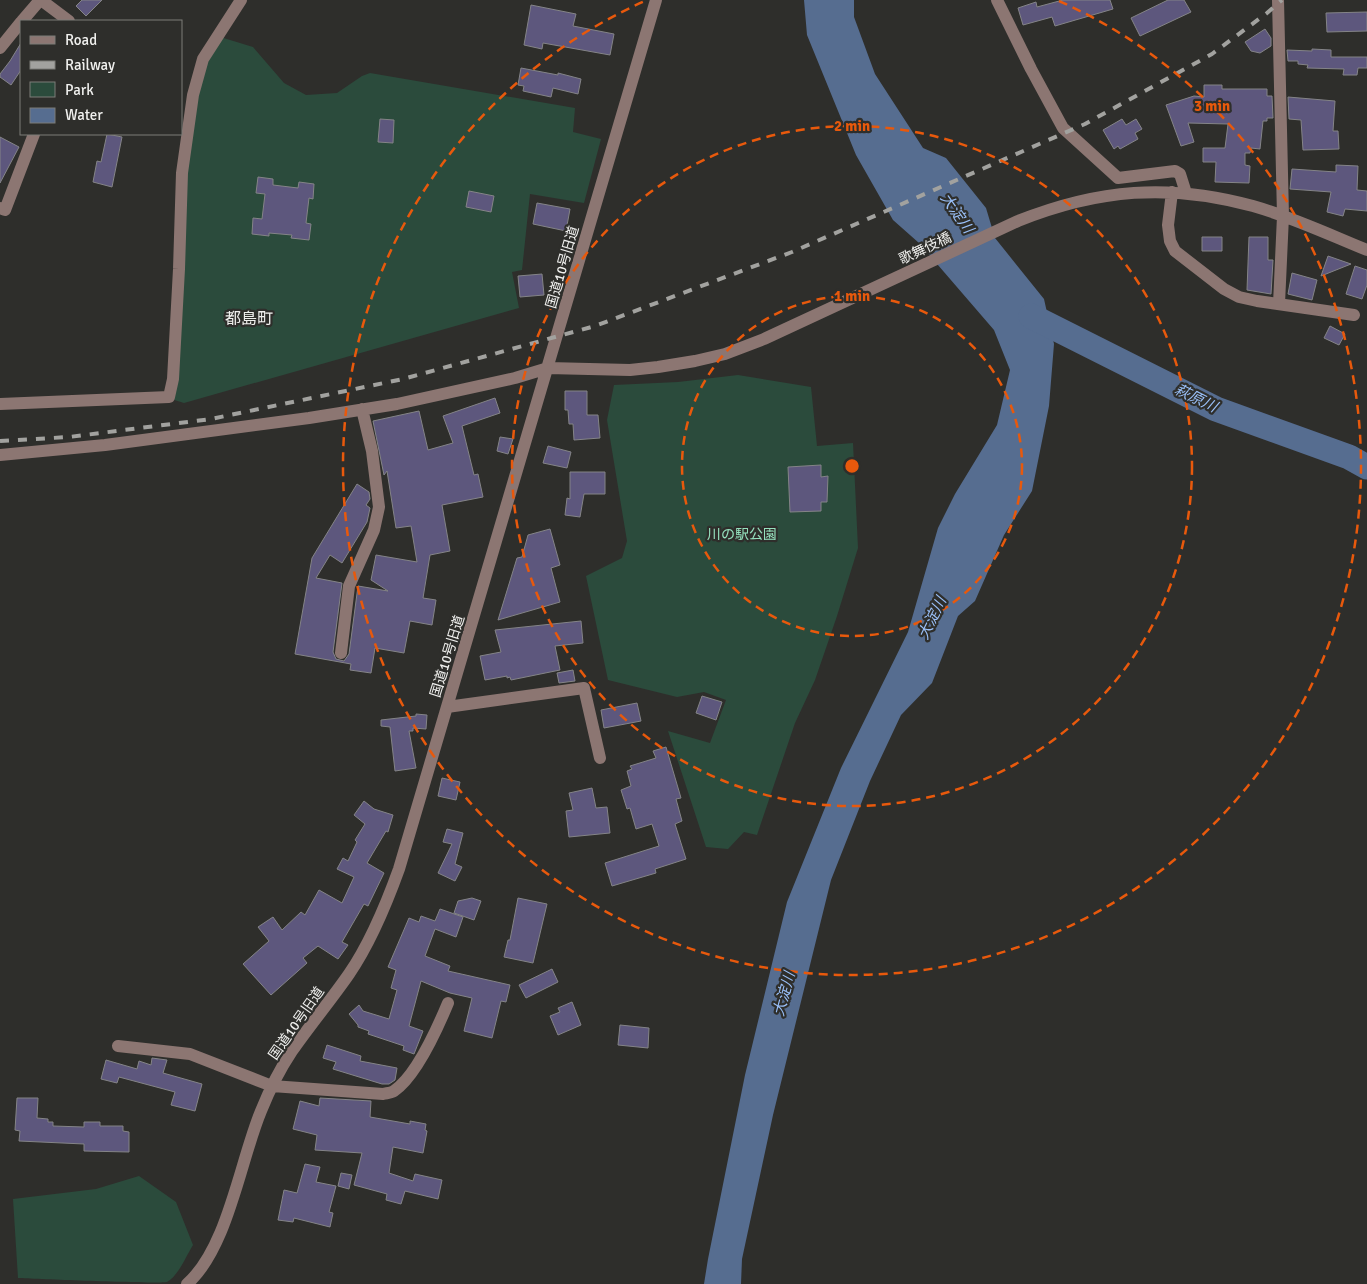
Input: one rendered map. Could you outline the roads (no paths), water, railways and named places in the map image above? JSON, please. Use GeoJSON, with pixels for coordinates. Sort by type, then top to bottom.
{"type":"FeatureCollection","features":[{"type":"Feature","properties":{"kind":"street"},"geometry":{"type":"LineString","coordinates":[[23,20],[41,0],[68,20]]}},
{"type":"Feature","properties":{"kind":"street"},"geometry":{"type":"LineString","coordinates":[[0,404],[169,397],[173,379],[179,278],[182,173],[193,95],[203,58],[241,0]]}},
{"type":"Feature","properties":{"kind":"street","name":"国道10号旧道"},"geometry":{"type":"LineString","coordinates":[[189,1282],[210,1254],[226,1219],[252,1135],[272,1086],[291,1052],[349,973],[370,939],[400,868],[656,0]]}},
{"type":"Feature","properties":{"kind":"street"},"geometry":{"type":"LineString","coordinates":[[997,0],[1062,128],[1118,178],[1162,171],[1175,171],[1180,174],[1186,193]]}},
{"type":"Feature","properties":{"kind":"street"},"geometry":{"type":"LineString","coordinates":[[1278,0],[1283,216],[1279,304]]}},
{"type":"Feature","properties":{"kind":"street"},"geometry":{"type":"LineString","coordinates":[[0,48],[20,23]]}},
{"type":"Feature","properties":{"kind":"street"},"geometry":{"type":"LineString","coordinates":[[0,208],[5,210],[34,135]]}},
{"type":"Feature","properties":{"kind":"street"},"geometry":{"type":"LineString","coordinates":[[1172,192],[1168,225],[1170,241],[1175,251],[1224,289],[1239,297],[1354,315]]}},
{"type":"Feature","properties":{"kind":"street","name":"歌舞伎橋"},"geometry":{"type":"LineString","coordinates":[[0,455],[105,445],[397,404],[488,384],[548,368],[630,370],[695,361],[726,354],[831,309],[1018,221],[1052,208],[1118,194],[1186,193],[1254,206],[1367,250]]}},
{"type":"Feature","properties":{"kind":"street"},"geometry":{"type":"LineString","coordinates":[[341,653],[349,586],[374,530],[379,507],[372,451],[362,409]]}},
{"type":"Feature","properties":{"kind":"street"},"geometry":{"type":"LineString","coordinates":[[447,707],[584,688],[600,758]]}},
{"type":"Feature","properties":{"kind":"street"},"geometry":{"type":"LineString","coordinates":[[118,1046],[190,1054],[272,1086],[383,1094],[393,1092],[406,1081],[435,1034],[448,1003]]}},
{"type":"Feature","properties":{"kind":"water","name":"大淀川"},"geometry":{"type":"Polygon","coordinates":[[[804,0],[854,0],[854,17],[875,74],[923,148],[946,158],[986,208],[995,238],[1044,299],[1054,344],[1049,406],[1032,491],[1004,535],[975,601],[958,616],[932,683],[901,715],[870,781],[831,880],[773,1115],[742,1259],[741,1284],[704,1284],[745,1075],[787,902],[841,768],[908,632],[938,528],[955,494],[997,425],[1010,370],[994,330],[919,243],[893,220],[856,155],[807,35],[804,0]]]}},
{"type":"Feature","properties":{"kind":"waterway","name":"萩原川"},"geometry":{"type":"LineString","coordinates":[[1031,316],[1216,409],[1349,457],[1367,467]]}},
{"type":"Feature","properties":{"kind":"railway"},"geometry":{"type":"LineString","coordinates":[[0,441],[69,437],[211,419],[403,379],[595,326],[792,252],[1085,124],[1212,54],[1282,0]]}},
{"type":"Feature","properties":{"kind":"district","name":"都島町"},"geometry":{"type":"Point","coordinates":[249,318]}},
{"type":"Feature","properties":{"kind":"park label","name":"川の駅公園"},"geometry":{"type":"Point","coordinates":[742,534]}}]}
